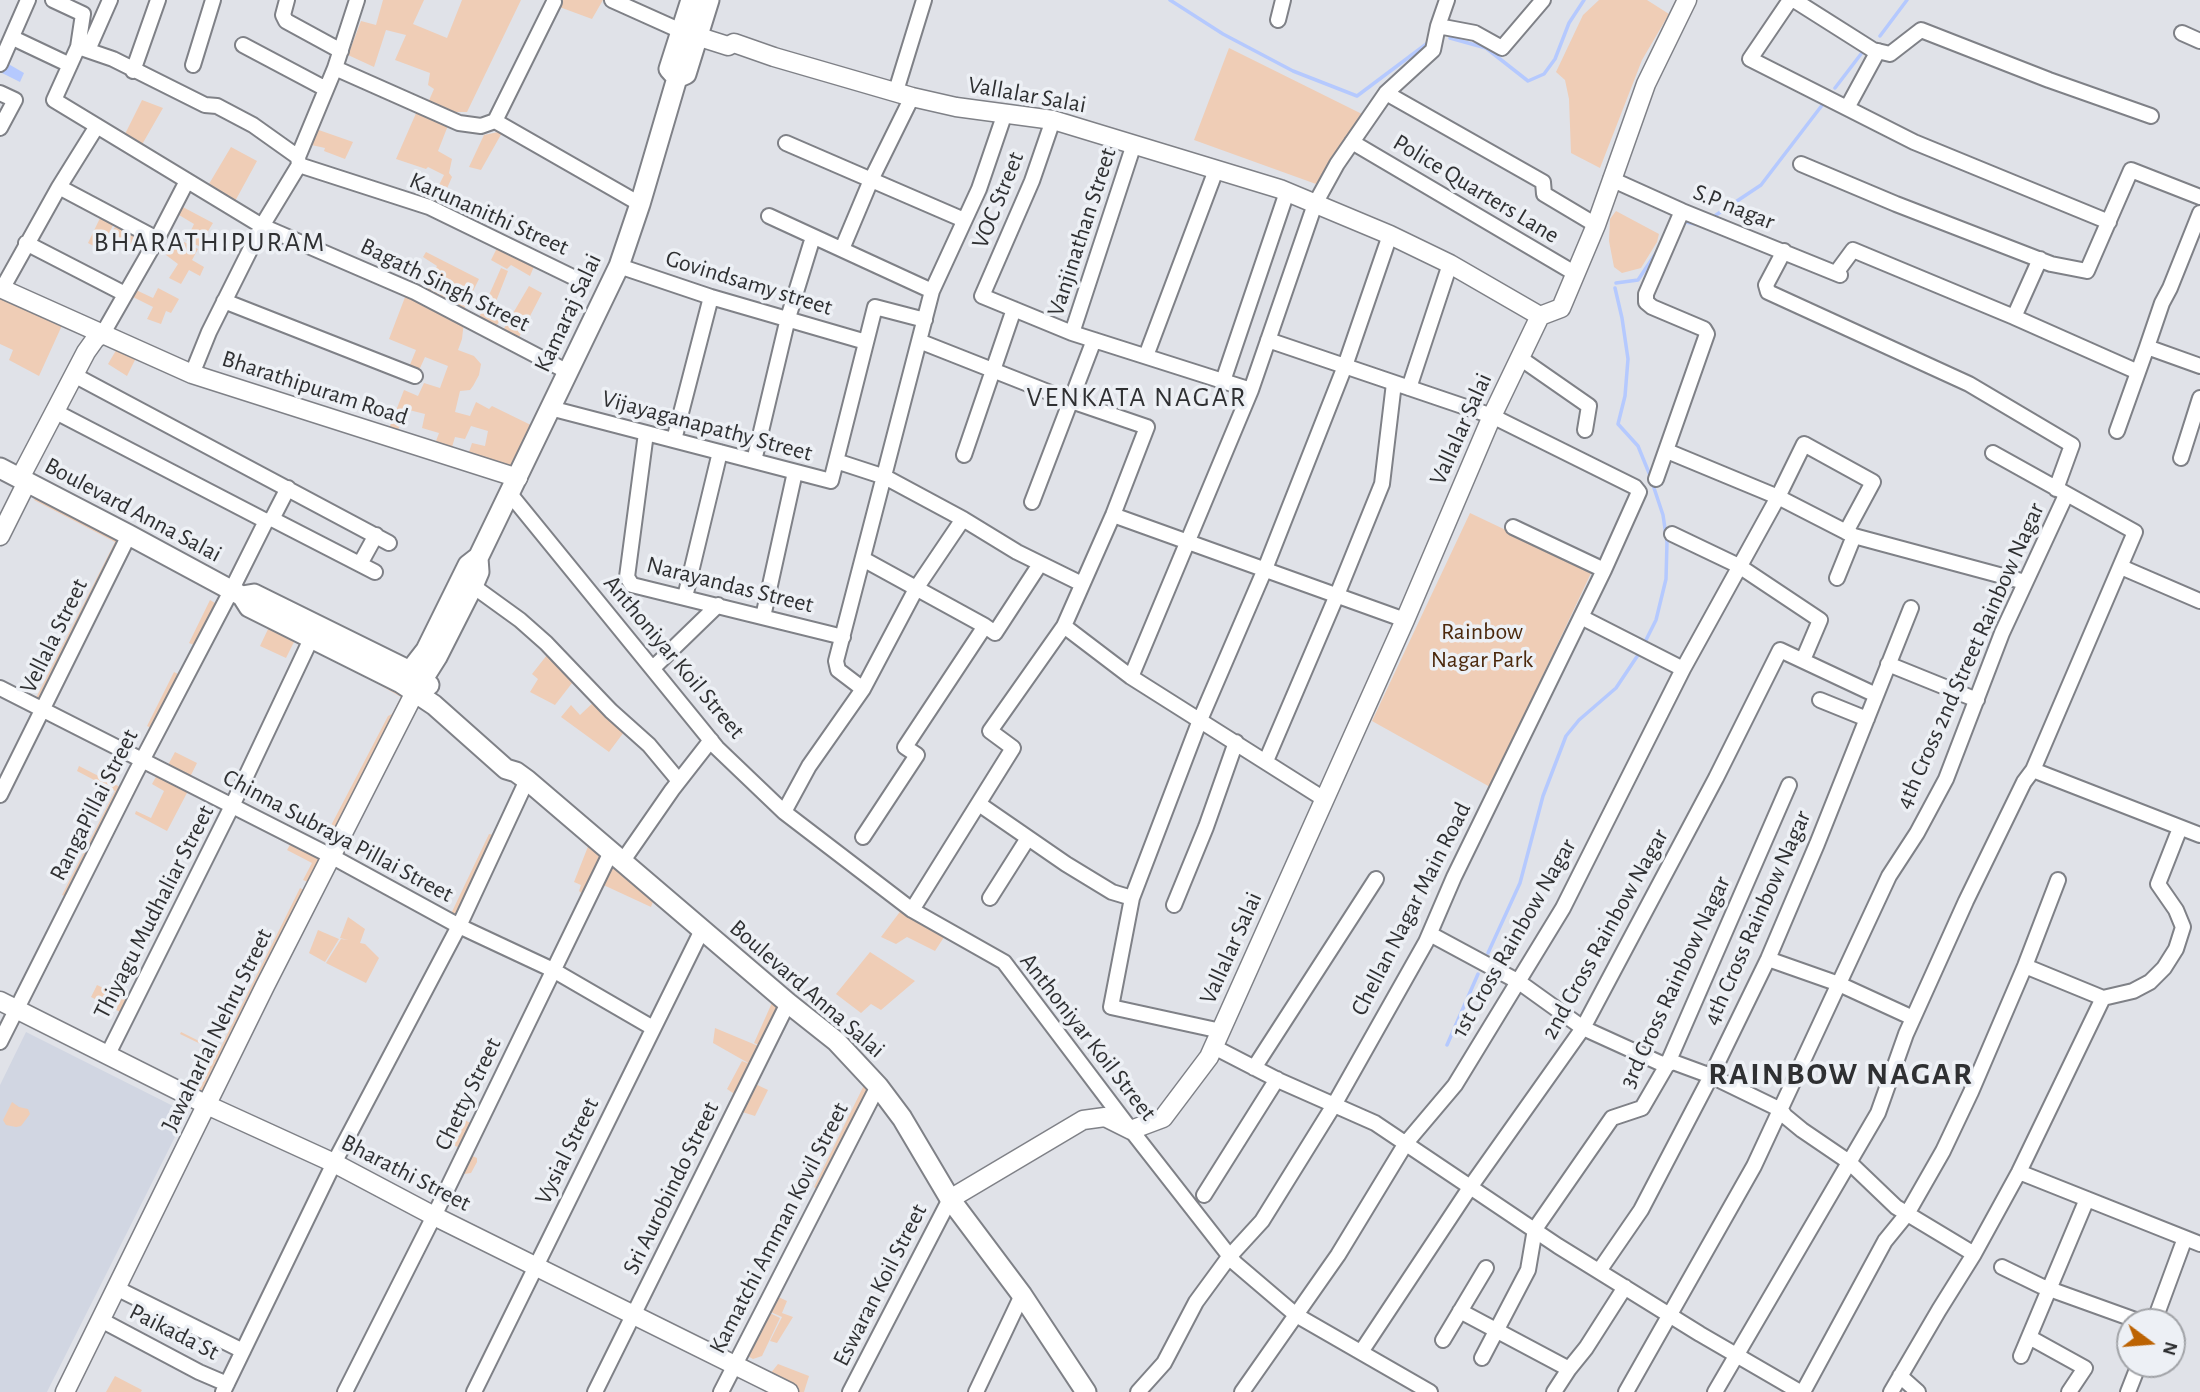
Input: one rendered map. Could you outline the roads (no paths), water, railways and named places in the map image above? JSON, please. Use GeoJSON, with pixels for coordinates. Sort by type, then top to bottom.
{"type":"FeatureCollection","features":[{"type":"Feature","properties":{"kind":"main road","name":"Kamaraj Salai"},"geometry":{"type":"LineString","coordinates":[[412,681],[468,565],[478,558],[514,486],[619,266],[677,78],[686,74],[691,0]]}},
{"type":"Feature","properties":{"kind":"main road","name":"Kamaraj Salai"},"geometry":{"type":"LineString","coordinates":[[691,28],[709,0]]}},
{"type":"Feature","properties":{"kind":"main road","name":"Boulevard Anna Salai"},"geometry":{"type":"LineString","coordinates":[[0,468],[237,594],[249,607],[312,639],[412,681]]}},
{"type":"Feature","properties":{"kind":"main road","name":"Kamaraj Salai"},"geometry":{"type":"LineString","coordinates":[[412,681],[436,657],[479,572],[478,558]]}},
{"type":"Feature","properties":{"kind":"main road","name":"Boulevard Anna Salai"},"geometry":{"type":"LineString","coordinates":[[237,594],[254,594],[381,656],[412,681],[434,705],[506,769],[522,776],[836,1041],[878,1086],[902,1118],[950,1199],[1022,1295],[1086,1392]]}},
{"type":"Feature","properties":{"kind":"main road"},"geometry":{"type":"LineString","coordinates":[[381,656],[397,657],[426,650]]}},
{"type":"Feature","properties":{"kind":"street"},"geometry":{"type":"LineString","coordinates":[[0,64],[28,0]]}},
{"type":"Feature","properties":{"kind":"street"},"geometry":{"type":"LineString","coordinates":[[53,0],[83,14],[83,49]]}},
{"type":"Feature","properties":{"kind":"street"},"geometry":{"type":"LineString","coordinates":[[13,37],[70,65],[83,49],[110,0]]}},
{"type":"Feature","properties":{"kind":"street"},"geometry":{"type":"LineString","coordinates":[[133,71],[158,0]]}},
{"type":"Feature","properties":{"kind":"street"},"geometry":{"type":"LineString","coordinates":[[193,65],[213,0]]}},
{"type":"Feature","properties":{"kind":"street"},"geometry":{"type":"LineString","coordinates":[[287,0],[283,15],[286,21],[341,51]]}},
{"type":"Feature","properties":{"kind":"street"},"geometry":{"type":"LineString","coordinates":[[192,374],[224,301],[298,161],[335,68],[357,0]]}},
{"type":"Feature","properties":{"kind":"street"},"geometry":{"type":"LineString","coordinates":[[612,0],[691,28]]}},
{"type":"Feature","properties":{"kind":"street"},"geometry":{"type":"LineString","coordinates":[[842,249],[904,94],[924,0]]}},
{"type":"Feature","properties":{"kind":"street"},"geometry":{"type":"LineString","coordinates":[[1278,20],[1283,0]]}},
{"type":"Feature","properties":{"kind":"street"},"geometry":{"type":"LineString","coordinates":[[1131,677],[1251,390],[1315,204],[1337,164],[1386,93],[1433,50],[1447,0]]}},
{"type":"Feature","properties":{"kind":"street"},"geometry":{"type":"LineString","coordinates":[[1438,26],[1475,33],[1502,48],[1543,0]]}},
{"type":"Feature","properties":{"kind":"street"},"geometry":{"type":"LineString","coordinates":[[1540,316],[1561,308],[1596,225],[1646,84],[1687,0]]}},
{"type":"Feature","properties":{"kind":"street"},"geometry":{"type":"LineString","coordinates":[[2109,222],[1914,142],[1751,59],[1792,0],[1878,51],[1890,54],[1921,30],[2151,116]]}},
{"type":"Feature","properties":{"kind":"street"},"geometry":{"type":"LineString","coordinates":[[335,68],[459,122],[481,126],[495,121],[554,2]]}},
{"type":"Feature","properties":{"kind":"street","name":"Vallalar Salai"},"geometry":{"type":"LineString","coordinates":[[691,28],[732,37],[734,43],[774,57],[904,94],[956,107],[1053,120],[1287,192],[1390,235],[1450,264],[1540,316],[1492,416],[1405,620],[1209,1057],[1163,1118],[1131,1130]]}},
{"type":"Feature","properties":{"kind":"street"},"geometry":{"type":"LineString","coordinates":[[2182,33],[2200,41]]}},
{"type":"Feature","properties":{"kind":"street"},"geometry":{"type":"LineString","coordinates":[[243,45],[326,89]]}},
{"type":"Feature","properties":{"kind":"street","name":"Karunanithi Street"},"geometry":{"type":"LineString","coordinates":[[83,49],[113,59],[205,105],[217,106],[241,118],[298,161],[429,207],[579,280]]}},
{"type":"Feature","properties":{"kind":"street"},"geometry":{"type":"LineString","coordinates":[[1847,108],[1878,51]]}},
{"type":"Feature","properties":{"kind":"street","name":"Bagath Singh Street"},"geometry":{"type":"LineString","coordinates":[[70,65],[54,100],[262,226],[415,292],[568,372]]}},
{"type":"Feature","properties":{"kind":"street"},"geometry":{"type":"LineString","coordinates":[[0,93],[15,100],[0,128]]}},
{"type":"Feature","properties":{"kind":"street"},"geometry":{"type":"LineString","coordinates":[[1386,93],[1543,183],[1544,194],[1596,225]]}},
{"type":"Feature","properties":{"kind":"street"},"geometry":{"type":"LineString","coordinates":[[863,689],[836,666],[843,636],[932,291],[979,189],[1005,113]]}},
{"type":"Feature","properties":{"kind":"street","name":"VOC Street"},"geometry":{"type":"LineString","coordinates":[[1014,309],[982,296],[1032,181],[1053,120]]}},
{"type":"Feature","properties":{"kind":"street"},"geometry":{"type":"LineString","coordinates":[[495,121],[640,204]]}},
{"type":"Feature","properties":{"kind":"street"},"geometry":{"type":"LineString","coordinates":[[1,288],[97,126]]}},
{"type":"Feature","properties":{"kind":"street","name":"Police Quarters Lane"},"geometry":{"type":"LineString","coordinates":[[1352,142],[1576,274]]}},
{"type":"Feature","properties":{"kind":"street"},"geometry":{"type":"LineString","coordinates":[[786,143],[964,220]]}},
{"type":"Feature","properties":{"kind":"street","name":"Vanjinathan Street"},"geometry":{"type":"LineString","coordinates":[[1072,334],[1134,144]]}},
{"type":"Feature","properties":{"kind":"street"},"geometry":{"type":"LineString","coordinates":[[1801,164],[2040,259],[2087,271],[2130,170],[2200,197]]}},
{"type":"Feature","properties":{"kind":"street"},"geometry":{"type":"LineString","coordinates":[[1146,356],[1216,170]]}},
{"type":"Feature","properties":{"kind":"street","name":"S.P nagar"},"geometry":{"type":"LineString","coordinates":[[1612,179],[1682,211],[1838,274],[1853,250],[2014,317]]}},
{"type":"Feature","properties":{"kind":"street"},"geometry":{"type":"LineString","coordinates":[[0,536],[74,375],[96,338],[102,335],[187,181]]}},
{"type":"Feature","properties":{"kind":"street"},"geometry":{"type":"LineString","coordinates":[[59,187],[157,239]]}},
{"type":"Feature","properties":{"kind":"street"},"geometry":{"type":"LineString","coordinates":[[1223,381],[1287,192]]}},
{"type":"Feature","properties":{"kind":"street"},"geometry":{"type":"LineString","coordinates":[[1656,479],[1707,334],[1704,329],[1646,302],[1646,294],[1682,211]]}},
{"type":"Feature","properties":{"kind":"street"},"geometry":{"type":"LineString","coordinates":[[2117,431],[2162,303],[2171,288],[2200,213]]}},
{"type":"Feature","properties":{"kind":"street"},"geometry":{"type":"LineString","coordinates":[[769,216],[932,291]]}},
{"type":"Feature","properties":{"kind":"street"},"geometry":{"type":"LineString","coordinates":[[1390,235],[1345,366],[1265,569],[1200,720],[1132,898],[1111,1007],[1217,1039],[1254,1068],[1375,1123],[1599,1271],[1801,1392],[1885,1241],[1907,1214],[1943,1151],[2025,966],[2058,880]]}},
{"type":"Feature","properties":{"kind":"street"},"geometry":{"type":"LineString","coordinates":[[754,461],[788,318],[813,237]]}},
{"type":"Feature","properties":{"kind":"street"},"geometry":{"type":"LineString","coordinates":[[26,243],[125,294]]}},
{"type":"Feature","properties":{"kind":"street","name":"4th Cross 2nd Street Rainbow Nagar"},"geometry":{"type":"LineString","coordinates":[[1626,1392],[1754,1166],[1889,876],[1917,833],[1946,779],[2002,633],[2061,492],[2072,445],[1969,384],[1768,292],[1766,285],[1784,251]]}},
{"type":"Feature","properties":{"kind":"street"},"geometry":{"type":"LineString","coordinates":[[2040,259],[2014,317],[2138,372]]}},
{"type":"Feature","properties":{"kind":"street"},"geometry":{"type":"LineString","coordinates":[[1409,388],[1450,264]]}},
{"type":"Feature","properties":{"kind":"street","name":"Govindsamy street"},"geometry":{"type":"LineString","coordinates":[[619,266],[711,297],[866,342]]}},
{"type":"Feature","properties":{"kind":"street","name":"Bharathipuram Road"},"geometry":{"type":"LineString","coordinates":[[1,288],[192,374],[514,486]]}},
{"type":"Feature","properties":{"kind":"street"},"geometry":{"type":"LineString","coordinates":[[674,440],[711,297]]}},
{"type":"Feature","properties":{"kind":"street"},"geometry":{"type":"LineString","coordinates":[[224,301],[415,376]]}},
{"type":"Feature","properties":{"kind":"street"},"geometry":{"type":"LineString","coordinates":[[925,320],[875,307],[836,461],[885,477],[1017,552],[1082,584]]}},
{"type":"Feature","properties":{"kind":"street"},"geometry":{"type":"LineString","coordinates":[[964,455],[1014,309],[1072,334],[1251,390]]}},
{"type":"Feature","properties":{"kind":"street"},"geometry":{"type":"LineString","coordinates":[[1032,502],[1094,340]]}},
{"type":"Feature","properties":{"kind":"street"},"geometry":{"type":"LineString","coordinates":[[1268,340],[1492,416]]}},
{"type":"Feature","properties":{"kind":"street"},"geometry":{"type":"LineString","coordinates":[[912,910],[1013,748],[990,731],[1064,626],[1113,514],[1147,427],[1070,401],[919,341]]}},
{"type":"Feature","properties":{"kind":"street"},"geometry":{"type":"LineString","coordinates":[[2147,347],[2200,366]]}},
{"type":"Feature","properties":{"kind":"street"},"geometry":{"type":"LineString","coordinates":[[1520,358],[1589,406],[1585,430]]}},
{"type":"Feature","properties":{"kind":"street"},"geometry":{"type":"LineString","coordinates":[[74,375],[390,543]]}},
{"type":"Feature","properties":{"kind":"street"},"geometry":{"type":"LineString","coordinates":[[1266,761],[1382,484],[1394,383]]}},
{"type":"Feature","properties":{"kind":"street"},"geometry":{"type":"LineString","coordinates":[[2181,458],[2200,398]]}},
{"type":"Feature","properties":{"kind":"street","name":"Vijayaganapathy Street"},"geometry":{"type":"LineString","coordinates":[[550,408],[831,481],[836,461]]}},
{"type":"Feature","properties":{"kind":"street"},"geometry":{"type":"LineString","coordinates":[[56,412],[375,572]]}},
{"type":"Feature","properties":{"kind":"street","name":"Chellan Nagar Main Road"},"geometry":{"type":"LineString","coordinates":[[1138,1392],[1164,1363],[1196,1302],[1262,1221],[1334,1105],[1430,934],[1454,877],[1604,570],[1639,492],[1635,487],[1492,416]]}},
{"type":"Feature","properties":{"kind":"street","name":"Narayandas Street"},"geometry":{"type":"LineString","coordinates":[[646,433],[627,577],[629,582],[636,587],[843,636]]}},
{"type":"Feature","properties":{"kind":"street","name":"1st Cross Rainbow Nagar"},"geometry":{"type":"LineString","coordinates":[[1242,1392],[1338,1255],[1406,1143],[1455,1085],[1563,908],[1683,668],[1778,497],[1804,444],[1873,482],[1850,534]]}},
{"type":"Feature","properties":{"kind":"street"},"geometry":{"type":"LineString","coordinates":[[1667,451],[1778,497],[1850,534],[2025,582]]}},
{"type":"Feature","properties":{"kind":"street"},"geometry":{"type":"LineString","coordinates":[[685,597],[720,453]]}},
{"type":"Feature","properties":{"kind":"street"},"geometry":{"type":"LineString","coordinates":[[1715,1392],[1878,1114],[1913,1018],[2024,782],[2034,770],[2135,532],[1993,453]]}},
{"type":"Feature","properties":{"kind":"street"},"geometry":{"type":"LineString","coordinates":[[763,617],[795,472]]}},
{"type":"Feature","properties":{"kind":"street","name":"Anthoniyar Koil Street"},"geometry":{"type":"LineString","coordinates":[[514,486],[710,740],[784,811],[912,910],[1004,962],[1230,1257],[1296,1315],[1430,1392]]}},
{"type":"Feature","properties":{"kind":"street","name":"RangaPillai Street"},"geometry":{"type":"LineString","coordinates":[[0,1042],[8,1004],[237,594],[269,520],[288,488]]}},
{"type":"Feature","properties":{"kind":"street"},"geometry":{"type":"LineString","coordinates":[[1113,514],[1405,620]]}},
{"type":"Feature","properties":{"kind":"street"},"geometry":{"type":"LineString","coordinates":[[784,811],[809,766],[863,689],[917,587],[963,519]]}},
{"type":"Feature","properties":{"kind":"street"},"geometry":{"type":"LineString","coordinates":[[1513,527],[1604,570]]}},
{"type":"Feature","properties":{"kind":"street"},"geometry":{"type":"LineString","coordinates":[[1672,534],[1739,566],[1820,620],[1803,660],[1876,695]]}},
{"type":"Feature","properties":{"kind":"street"},"geometry":{"type":"LineString","coordinates":[[1837,578],[1850,534]]}},
{"type":"Feature","properties":{"kind":"street","name":"Vellala Street"},"geometry":{"type":"LineString","coordinates":[[0,795],[129,535]]}},
{"type":"Feature","properties":{"kind":"street"},"geometry":{"type":"LineString","coordinates":[[360,564],[376,535]]}},
{"type":"Feature","properties":{"kind":"street"},"geometry":{"type":"LineString","coordinates":[[863,559],[995,633],[1040,564]]}},
{"type":"Feature","properties":{"kind":"street"},"geometry":{"type":"LineString","coordinates":[[2120,567],[2200,601]]}},
{"type":"Feature","properties":{"kind":"street"},"geometry":{"type":"LineString","coordinates":[[473,586],[520,620],[546,643],[611,711],[649,745],[679,781]]}},
{"type":"Feature","properties":{"kind":"street"},"geometry":{"type":"LineString","coordinates":[[653,668],[718,606]]}},
{"type":"Feature","properties":{"kind":"street","name":"4th Cross Rainbow Nagar"},"geometry":{"type":"LineString","coordinates":[[1599,1271],[1640,1210],[1711,1076],[1768,959],[1911,608]]}},
{"type":"Feature","properties":{"kind":"street"},"geometry":{"type":"LineString","coordinates":[[1581,617],[1683,668]]}},
{"type":"Feature","properties":{"kind":"street"},"geometry":{"type":"LineString","coordinates":[[863,837],[917,755],[905,747],[985,626]]}},
{"type":"Feature","properties":{"kind":"street"},"geometry":{"type":"LineString","coordinates":[[1064,626],[1131,677],[1324,799]]}},
{"type":"Feature","properties":{"kind":"street","name":"Thiyagu Mudhaliar Street"},"geometry":{"type":"LineString","coordinates":[[108,1054],[312,639]]}},
{"type":"Feature","properties":{"kind":"street","name":"2nd Cross Rainbow Nagar"},"geometry":{"type":"LineString","coordinates":[[1360,1352],[1471,1186],[1583,1028],[1710,790],[1780,650],[1803,660]]}},
{"type":"Feature","properties":{"kind":"street"},"geometry":{"type":"LineString","coordinates":[[1888,664],[1977,700]]}},
{"type":"Feature","properties":{"kind":"street","name":"Jawaharlal Nehru Street"},"geometry":{"type":"LineString","coordinates":[[65,1392],[331,856],[412,681]]}},
{"type":"Feature","properties":{"kind":"street","name":"Chinna Subraya Pillai Street"},"geometry":{"type":"LineString","coordinates":[[0,688],[331,856],[459,926],[553,970],[653,1028]]}},
{"type":"Feature","properties":{"kind":"street"},"geometry":{"type":"LineString","coordinates":[[1820,700],[1867,719]]}},
{"type":"Feature","properties":{"kind":"street","name":"Chetty Street"},"geometry":{"type":"LineString","coordinates":[[345,1392],[553,970],[617,857],[710,740]]}},
{"type":"Feature","properties":{"kind":"street"},"geometry":{"type":"LineString","coordinates":[[1174,905],[1236,743]]}},
{"type":"Feature","properties":{"kind":"street"},"geometry":{"type":"LineString","coordinates":[[2034,770],[2200,835]]}},
{"type":"Feature","properties":{"kind":"street"},"geometry":{"type":"LineString","coordinates":[[225,1388],[334,1163],[459,926],[522,776]]}},
{"type":"Feature","properties":{"kind":"street","name":"3rd Cross Rainbow Nagar"},"geometry":{"type":"LineString","coordinates":[[1482,1358],[1528,1270],[1535,1230],[1612,1118],[1642,1108],[1667,1065],[1789,785]]}},
{"type":"Feature","properties":{"kind":"street"},"geometry":{"type":"LineString","coordinates":[[979,804],[1112,892],[1132,898]]}},
{"type":"Feature","properties":{"kind":"street"},"geometry":{"type":"LineString","coordinates":[[2025,966],[2103,998],[2133,991],[2150,982],[2164,968],[2176,949],[2183,927],[2176,910],[2158,884],[2180,828]]}},
{"type":"Feature","properties":{"kind":"street"},"geometry":{"type":"LineString","coordinates":[[990,898],[1028,838]]}},
{"type":"Feature","properties":{"kind":"street"},"geometry":{"type":"LineString","coordinates":[[1254,1068],[1376,879]]}},
{"type":"Feature","properties":{"kind":"street","name":"Vysial Street"},"geometry":{"type":"LineString","coordinates":[[474,1392],[702,930]]}},
{"type":"Feature","properties":{"kind":"street"},"geometry":{"type":"LineString","coordinates":[[1430,934],[1518,982],[1583,1028],[1645,1057],[1667,1065],[1674,1062],[1711,1076],[1782,1110],[1785,1116],[1802,1130],[1850,1162],[1896,1207],[1974,1254]]}},
{"type":"Feature","properties":{"kind":"street"},"geometry":{"type":"LineString","coordinates":[[1768,959],[1839,984],[1913,1018]]}},
{"type":"Feature","properties":{"kind":"street"},"geometry":{"type":"LineString","coordinates":[[1891,1392],[1974,1254],[2019,1172],[2103,998]]}},
{"type":"Feature","properties":{"kind":"street","name":"Sri Aurobindo Street"},"geometry":{"type":"LineString","coordinates":[[595,1392],[788,1003]]}},
{"type":"Feature","properties":{"kind":"street","name":"Bharathi Street"},"geometry":{"type":"LineString","coordinates":[[8,1004],[207,1105],[334,1163],[434,1216],[789,1392]]}},
{"type":"Feature","properties":{"kind":"street"},"geometry":{"type":"LineString","coordinates":[[1204,1195],[1277,1079]]}},
{"type":"Feature","properties":{"kind":"street","name":"Kamatchi Amman Kovil Street"},"geometry":{"type":"LineString","coordinates":[[721,1392],[878,1086]]}},
{"type":"Feature","properties":{"kind":"street"},"geometry":{"type":"LineString","coordinates":[[950,1199],[1083,1120],[1105,1117],[1131,1130]]}},
{"type":"Feature","properties":{"kind":"street"},"geometry":{"type":"LineString","coordinates":[[2019,1172],[2200,1244]]}},
{"type":"Feature","properties":{"kind":"street","name":"Eswaran Koil Street"},"geometry":{"type":"LineString","coordinates":[[850,1392],[950,1199]]}},
{"type":"Feature","properties":{"kind":"street"},"geometry":{"type":"LineString","coordinates":[[2021,1356],[2087,1199]]}},
{"type":"Feature","properties":{"kind":"street"},"geometry":{"type":"LineString","coordinates":[[2159,1308],[2185,1238]]}},
{"type":"Feature","properties":{"kind":"street"},"geometry":{"type":"LineString","coordinates":[[2002,1267],[2049,1289],[2116,1313]]}},
{"type":"Feature","properties":{"kind":"street"},"geometry":{"type":"LineString","coordinates":[[1443,1340],[1486,1268]]}},
{"type":"Feature","properties":{"kind":"street"},"geometry":{"type":"LineString","coordinates":[[1554,1392],[1587,1348],[1625,1287]]}},
{"type":"Feature","properties":{"kind":"street"},"geometry":{"type":"LineString","coordinates":[[116,1288],[243,1351]]}},
{"type":"Feature","properties":{"kind":"street"},"geometry":{"type":"LineString","coordinates":[[975,1392],[1022,1295]]}},
{"type":"Feature","properties":{"kind":"street"},"geometry":{"type":"LineString","coordinates":[[1460,1311],[1569,1369]]}},
{"type":"Feature","properties":{"kind":"street","name":"Paikada St"},"geometry":{"type":"LineString","coordinates":[[101,1320],[225,1388]]}},
{"type":"Feature","properties":{"kind":"street"},"geometry":{"type":"LineString","coordinates":[[2029,1337],[2085,1368],[2069,1392]]}},
{"type":"Feature","properties":{"kind":"street"},"geometry":{"type":"LineString","coordinates":[[1900,1376],[1917,1392]]}},
{"type":"Feature","properties":{"kind":"water"},"geometry":{"type":"Polygon","coordinates":[[[5,62],[24,73],[20,82],[0,72],[5,62]]]}},
{"type":"Feature","properties":{"kind":"waterway"},"geometry":{"type":"LineString","coordinates":[[1170,0],[1223,34],[1293,71],[1357,96],[1429,42]]}},
{"type":"Feature","properties":{"kind":"waterway"},"geometry":{"type":"LineString","coordinates":[[1450,38],[1486,48],[1528,81],[1544,74],[1555,59],[1569,23],[1584,0]]}},
{"type":"Feature","properties":{"kind":"waterway"},"geometry":{"type":"LineString","coordinates":[[1880,36],[1907,0]]}},
{"type":"Feature","properties":{"kind":"waterway"},"geometry":{"type":"LineString","coordinates":[[1835,88],[1861,54]]}},
{"type":"Feature","properties":{"kind":"waterway"},"geometry":{"type":"LineString","coordinates":[[1716,215],[1761,185],[1823,104]]}},
{"type":"Feature","properties":{"kind":"waterway"},"geometry":{"type":"LineString","coordinates":[[1681,221],[1700,225]]}},
{"type":"Feature","properties":{"kind":"waterway"},"geometry":{"type":"LineString","coordinates":[[1616,283],[1638,280],[1658,250]]}},
{"type":"Feature","properties":{"kind":"waterway"},"geometry":{"type":"LineString","coordinates":[[1615,288],[1628,359],[1625,396],[1618,424],[1638,446],[1663,515],[1667,542],[1666,579],[1656,620],[1645,642]]}},
{"type":"Feature","properties":{"kind":"waterway"},"geometry":{"type":"LineString","coordinates":[[1488,953],[1520,883],[1543,796],[1566,736],[1579,720],[1616,688],[1640,652]]}},
{"type":"Feature","properties":{"kind":"waterway"},"geometry":{"type":"LineString","coordinates":[[1447,1045],[1478,974]]}},
{"type":"Feature","properties":{"kind":"district","name":"BHARATHIPURAM"},"geometry":{"type":"Point","coordinates":[210,243]}},
{"type":"Feature","properties":{"kind":"district","name":"VENKATA NAGAR"},"geometry":{"type":"Point","coordinates":[1137,398]}},
{"type":"Feature","properties":{"kind":"district","name":"RAINBOW NAGAR"},"geometry":{"type":"Point","coordinates":[1841,1074]}},
{"type":"Feature","properties":{"kind":"park label","name":"Rainbow Nagar Park"},"geometry":{"type":"Point","coordinates":[1482,646]}}]}
